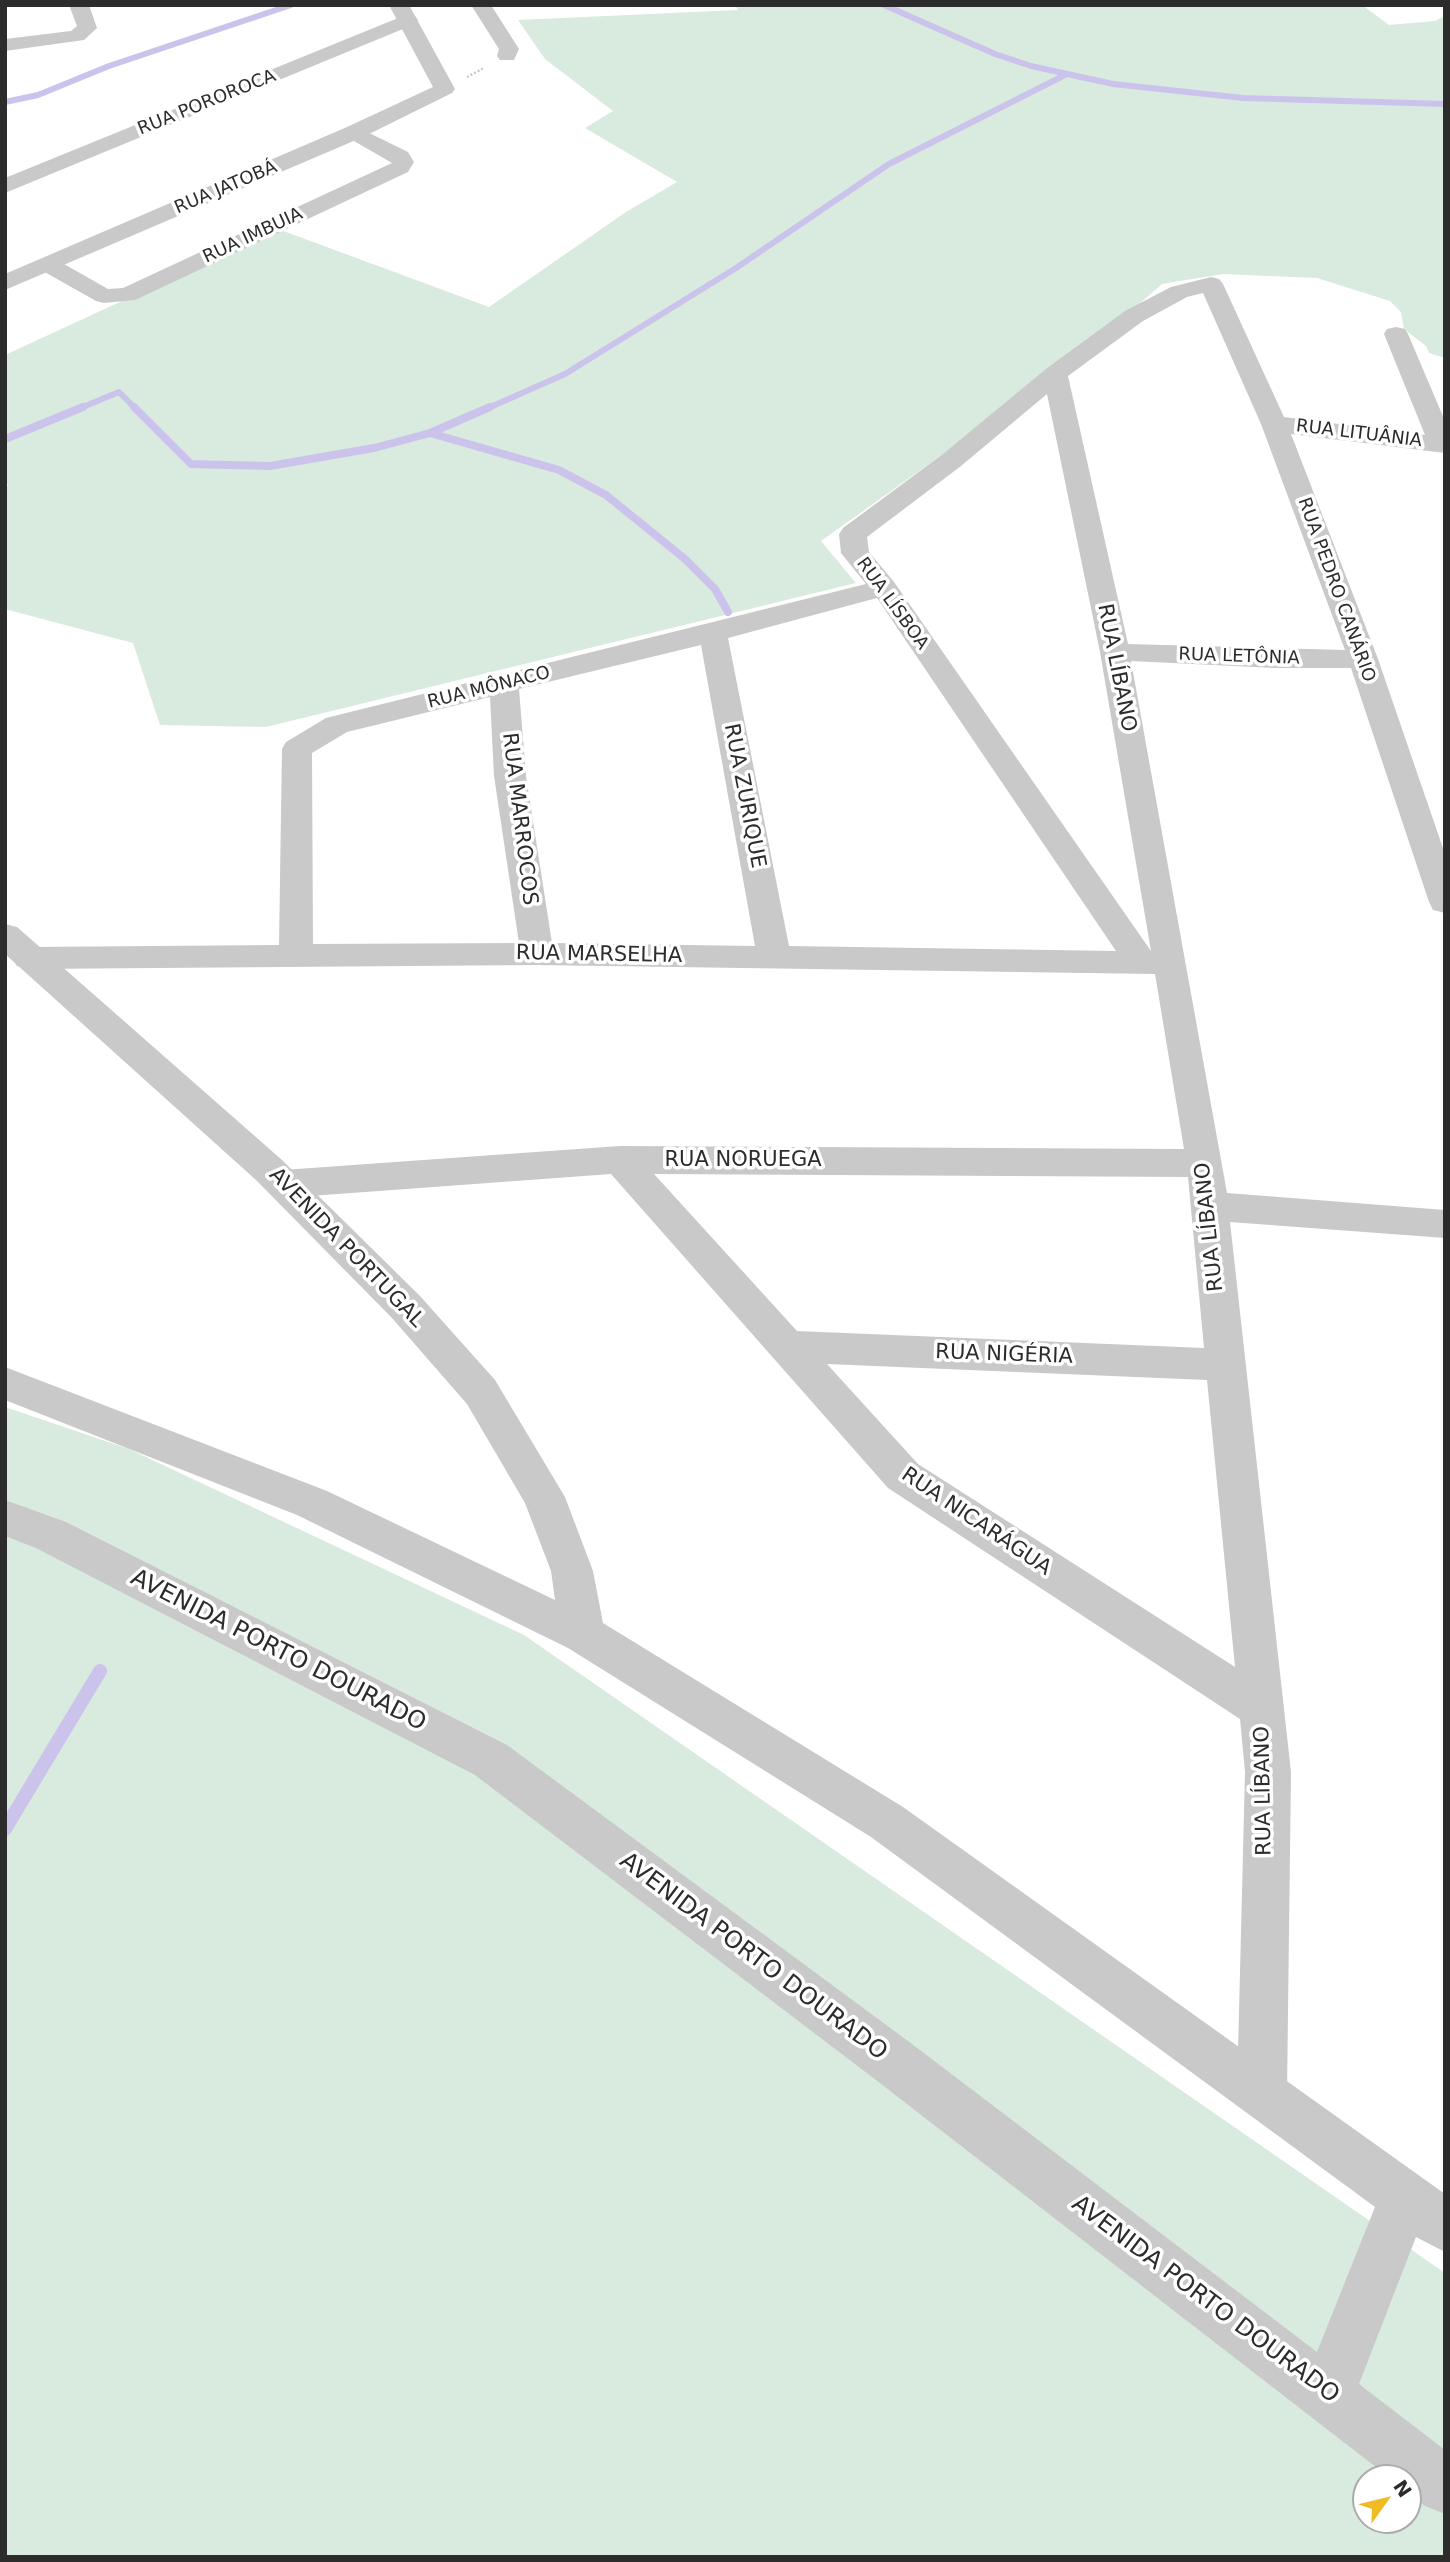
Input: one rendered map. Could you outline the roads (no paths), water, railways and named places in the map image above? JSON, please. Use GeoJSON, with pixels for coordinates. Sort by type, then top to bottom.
{"type":"FeatureCollection","features":[{"type":"Feature","properties":{"kind":"street"},"geometry":{"type":"LineString","coordinates":[[5,45],[77,36],[87,28],[79,5]]}},
{"type":"Feature","properties":{"kind":"street"},"geometry":{"type":"LineString","coordinates":[[481,5],[509,49],[507,56]]}},
{"type":"Feature","properties":{"kind":"street","name":"RUA JATOBÁ"},"geometry":{"type":"LineString","coordinates":[[5,283],[355,132],[445,89],[403,13]]}},
{"type":"Feature","properties":{"kind":"street","name":"RUA POROROCA"},"geometry":{"type":"LineString","coordinates":[[5,186],[403,13]]}},
{"type":"Feature","properties":{"kind":"street","name":"RUA IMBUIA"},"geometry":{"type":"LineString","coordinates":[[49,265],[104,296],[127,295],[400,167],[403,162],[400,157],[355,132]]}},
{"type":"Feature","properties":{"kind":"street","name":"RUA LÍSBOA"},"geometry":{"type":"LineString","coordinates":[[1155,962],[884,588],[855,553],[853,534],[952,460],[1055,374],[1135,316],[1179,292],[1211,284]]}},
{"type":"Feature","properties":{"kind":"street","name":"RUA PEDRO CANÁRIO"},"geometry":{"type":"LineString","coordinates":[[1211,284],[1274,424],[1363,659],[1445,902]]}},
{"type":"Feature","properties":{"kind":"street"},"geometry":{"type":"LineString","coordinates":[[1396,334],[1443,444]]}},
{"type":"Feature","properties":{"kind":"street","name":"RUA LÍBANO"},"geometry":{"type":"LineString","coordinates":[[1055,374],[1115,652],[1155,962],[1205,1163],[1268,1772],[1262,2092]]}},
{"type":"Feature","properties":{"kind":"street","name":"RUA LITUÂNIA"},"geometry":{"type":"LineString","coordinates":[[1274,424],[1443,444]]}},
{"type":"Feature","properties":{"kind":"street","name":"RUA MÔNACO"},"geometry":{"type":"LineString","coordinates":[[296,954],[297,749],[337,725],[713,633],[884,588]]}},
{"type":"Feature","properties":{"kind":"street","name":"RUA ZURIQUE"},"geometry":{"type":"LineString","coordinates":[[713,633],[774,958]]}},
{"type":"Feature","properties":{"kind":"street","name":"RUA LETÔNIA"},"geometry":{"type":"LineString","coordinates":[[1115,652],[1275,659],[1363,659]]}},
{"type":"Feature","properties":{"kind":"street","name":"RUA MARROCOS"},"geometry":{"type":"LineString","coordinates":[[504,685],[510,776],[537,954]]}},
{"type":"Feature","properties":{"kind":"street","name":"RUA MARSELHA"},"geometry":{"type":"LineString","coordinates":[[17,946],[296,954],[537,954],[1155,962]]}},
{"type":"Feature","properties":{"kind":"street","name":"AVENIDA PORTUGAL"},"geometry":{"type":"LineString","coordinates":[[17,946],[283,1184],[406,1307],[481,1392],[544,1497],[572,1571],[583,1634]]}},
{"type":"Feature","properties":{"kind":"street","name":"RUA NORUEGA"},"geometry":{"type":"LineString","coordinates":[[283,1184],[620,1160],[1205,1163]]}},
{"type":"Feature","properties":{"kind":"street","name":"RUA NICARÁGUA"},"geometry":{"type":"LineString","coordinates":[[620,1160],[903,1476],[1262,1709]]}},
{"type":"Feature","properties":{"kind":"street"},"geometry":{"type":"LineString","coordinates":[[1209,1206],[1445,1224]]}},
{"type":"Feature","properties":{"kind":"street","name":"RUA NIGÉRIA"},"geometry":{"type":"LineString","coordinates":[[784,1346],[1224,1365]]}},
{"type":"Feature","properties":{"kind":"street"},"geometry":{"type":"LineString","coordinates":[[5,1383],[312,1503],[583,1634],[887,1822],[1425,2211],[1328,2394]]}},
{"type":"Feature","properties":{"kind":"street","name":"AVENIDA PORTO DOURADO"},"geometry":{"type":"LineString","coordinates":[[5,1518],[51,1535],[491,1760],[894,2062],[1445,2486]]}},
{"type":"Feature","properties":{"kind":"waterway"},"geometry":{"type":"LineString","coordinates":[[5,102],[38,95],[109,66],[291,5]]}},
{"type":"Feature","properties":{"kind":"waterway"},"geometry":{"type":"LineString","coordinates":[[884,5],[995,54],[1031,66],[1113,84],[1243,98],[1445,104]]}},
{"type":"Feature","properties":{"kind":"waterway"},"geometry":{"type":"LineString","coordinates":[[486,409],[565,374],[736,268],[889,164],[1065,75]]}},
{"type":"Feature","properties":{"kind":"waterway"},"geometry":{"type":"LineString","coordinates":[[78,409],[119,392],[191,464],[270,466],[374,448],[430,433]]}},
{"type":"Feature","properties":{"kind":"waterway"},"geometry":{"type":"LineString","coordinates":[[5,439],[83,407]]}},
{"type":"Feature","properties":{"kind":"waterway"},"geometry":{"type":"LineString","coordinates":[[430,433],[490,407]]}},
{"type":"Feature","properties":{"kind":"waterway"},"geometry":{"type":"LineString","coordinates":[[430,433],[559,470],[606,495],[685,559],[715,589],[728,612]]}},
{"type":"Feature","properties":{"kind":"waterway"},"geometry":{"type":"LineString","coordinates":[[5,1829],[100,1671]]}}]}
